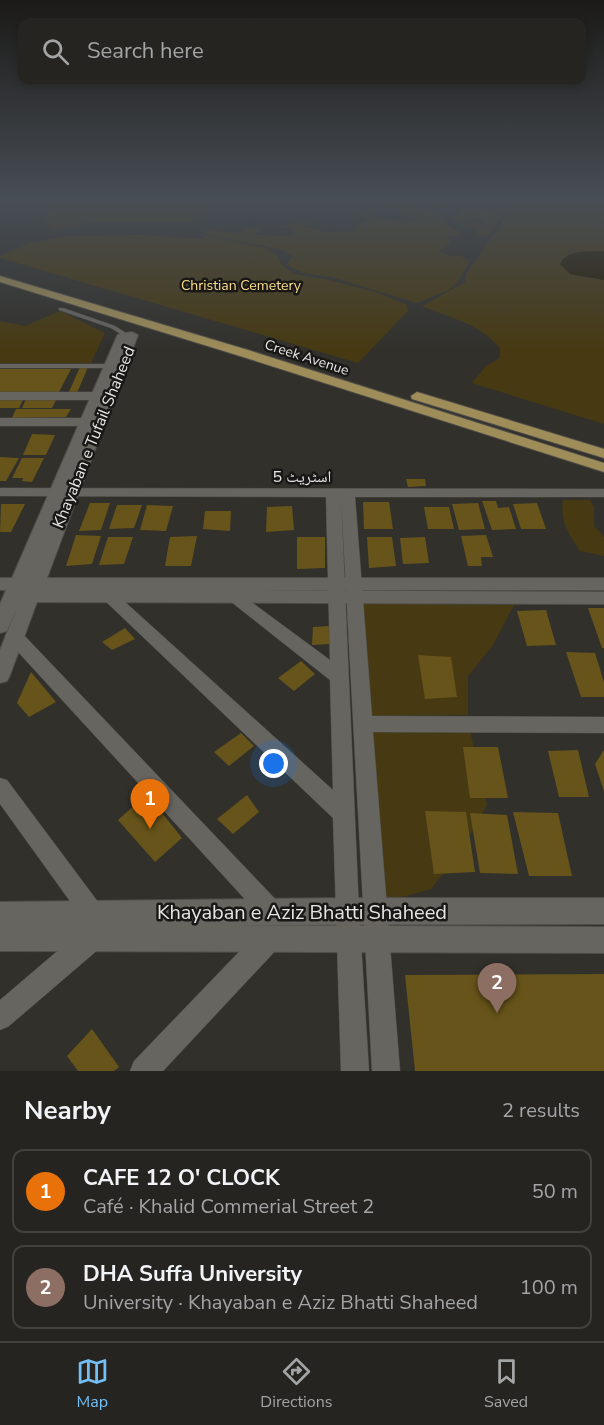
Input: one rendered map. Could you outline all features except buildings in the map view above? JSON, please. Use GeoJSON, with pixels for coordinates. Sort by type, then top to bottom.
{"type":"FeatureCollection","features":[{"type":"Feature","properties":{"kind":"main road","name":"Creek Avenue"},"geometry":{"type":"LineString","coordinates":[[0,270],[70,289],[604,454]]}},
{"type":"Feature","properties":{"kind":"main road","name":"Creek Avenue"},"geometry":{"type":"LineString","coordinates":[[0,279],[244,353],[604,468]]}},
{"type":"Feature","properties":{"kind":"street","name":"Khayaban e Tufail Shaheed"},"geometry":{"type":"LineString","coordinates":[[0,675],[15,590],[63,492],[133,336],[123,336],[109,366],[85,422],[63,492]]}},
{"type":"Feature","properties":{"kind":"street"},"geometry":{"type":"LineString","coordinates":[[0,396],[97,396]]}},
{"type":"Feature","properties":{"kind":"street"},"geometry":{"type":"LineString","coordinates":[[0,422],[85,422]]}},
{"type":"Feature","properties":{"kind":"street","name":"اسٹریٹ 5"},"geometry":{"type":"LineString","coordinates":[[0,492],[604,493]]}},
{"type":"Feature","properties":{"kind":"street"},"geometry":{"type":"LineString","coordinates":[[340,494],[345,591],[362,724],[386,1071]]}},
{"type":"Feature","properties":{"kind":"street"},"geometry":{"type":"LineString","coordinates":[[15,590],[108,596],[233,597],[345,591],[604,584]]}},
{"type":"Feature","properties":{"kind":"street"},"geometry":{"type":"LineString","coordinates":[[15,590],[345,591],[604,598]]}},
{"type":"Feature","properties":{"kind":"street"},"geometry":{"type":"LineString","coordinates":[[345,591],[340,677],[351,1066]]}},
{"type":"Feature","properties":{"kind":"street"},"geometry":{"type":"LineString","coordinates":[[108,596],[345,815]]}},
{"type":"Feature","properties":{"kind":"street"},"geometry":{"type":"LineString","coordinates":[[233,597],[340,677]]}},
{"type":"Feature","properties":{"kind":"street"},"geometry":{"type":"LineString","coordinates":[[7,631],[272,912]]}},
{"type":"Feature","properties":{"kind":"street"},"geometry":{"type":"LineString","coordinates":[[362,724],[604,725]]}},
{"type":"Feature","properties":{"kind":"street"},"geometry":{"type":"LineString","coordinates":[[0,787],[92,927],[0,1017]]}},
{"type":"Feature","properties":{"kind":"street","name":"Khayaban e Aziz Bhatti Shaheed"},"geometry":{"type":"LineString","coordinates":[[0,938],[92,927],[272,912],[604,911]]}},
{"type":"Feature","properties":{"kind":"street","name":"Khayaban e Aziz Bhatti Shaheed"},"geometry":{"type":"LineString","coordinates":[[0,915],[92,927],[269,939],[604,940]]}},
{"type":"Feature","properties":{"kind":"street"},"geometry":{"type":"LineString","coordinates":[[144,1071],[269,939]]}},
{"type":"Feature","properties":{"kind":"lane"},"geometry":{"type":"LineString","coordinates":[[61,309],[113,327],[126,335]]}},
{"type":"Feature","properties":{"kind":"lane"},"geometry":{"type":"LineString","coordinates":[[0,366],[109,366]]}},
{"type":"Feature","properties":{"kind":"green space","name":"Christian Cemetery"},"geometry":{"type":"Polygon","coordinates":[[[14,250],[269,250],[294,274],[330,280],[375,292],[406,304],[408,311],[358,363],[0,258],[14,250]]]}},
{"type":"Feature","properties":{"kind":"green space"},"geometry":{"type":"Polygon","coordinates":[[[282,250],[441,250],[438,252],[451,256],[459,255],[470,261],[458,281],[449,290],[417,303],[331,277],[302,273],[287,265],[293,256],[282,250]]]}},
{"type":"Feature","properties":{"kind":"green space"},"geometry":{"type":"Polygon","coordinates":[[[483,250],[604,250],[576,253],[570,274],[604,280],[604,424],[472,383],[486,366],[500,358],[500,348],[482,332],[464,322],[422,306],[465,282],[466,274],[483,250]]]}},
{"type":"Feature","properties":{"kind":"green space"},"geometry":{"type":"Polygon","coordinates":[[[60,311],[105,333],[91,363],[0,363],[0,321],[25,326],[60,311]]]}},
{"type":"Feature","properties":{"kind":"green space"},"geometry":{"type":"Polygon","coordinates":[[[563,500],[590,500],[594,507],[594,526],[604,537],[604,556],[580,551],[564,521],[563,500]]]}},
{"type":"Feature","properties":{"kind":"green space"},"geometry":{"type":"Polygon","coordinates":[[[362,603],[514,605],[493,645],[468,676],[468,715],[370,716],[362,603]]]}},
{"type":"Feature","properties":{"kind":"green space"},"geometry":{"type":"Polygon","coordinates":[[[370,731],[470,731],[487,805],[460,852],[431,889],[385,902],[370,731]]]}},
{"type":"Feature","properties":{"kind":"shaded area"},"geometry":{"type":"Polygon","coordinates":[[[604,251],[604,280],[570,274],[560,264],[563,259],[573,253],[604,251]]]}},
{"type":"Feature","properties":{"kind":"place","name":"CAFE 12 O' CLOCK"},"geometry":{"type":"Point","coordinates":[150,829]}},
{"type":"Feature","properties":{"kind":"place","name":"DHA Suffa University"},"geometry":{"type":"Point","coordinates":[497,1013]}}]}
